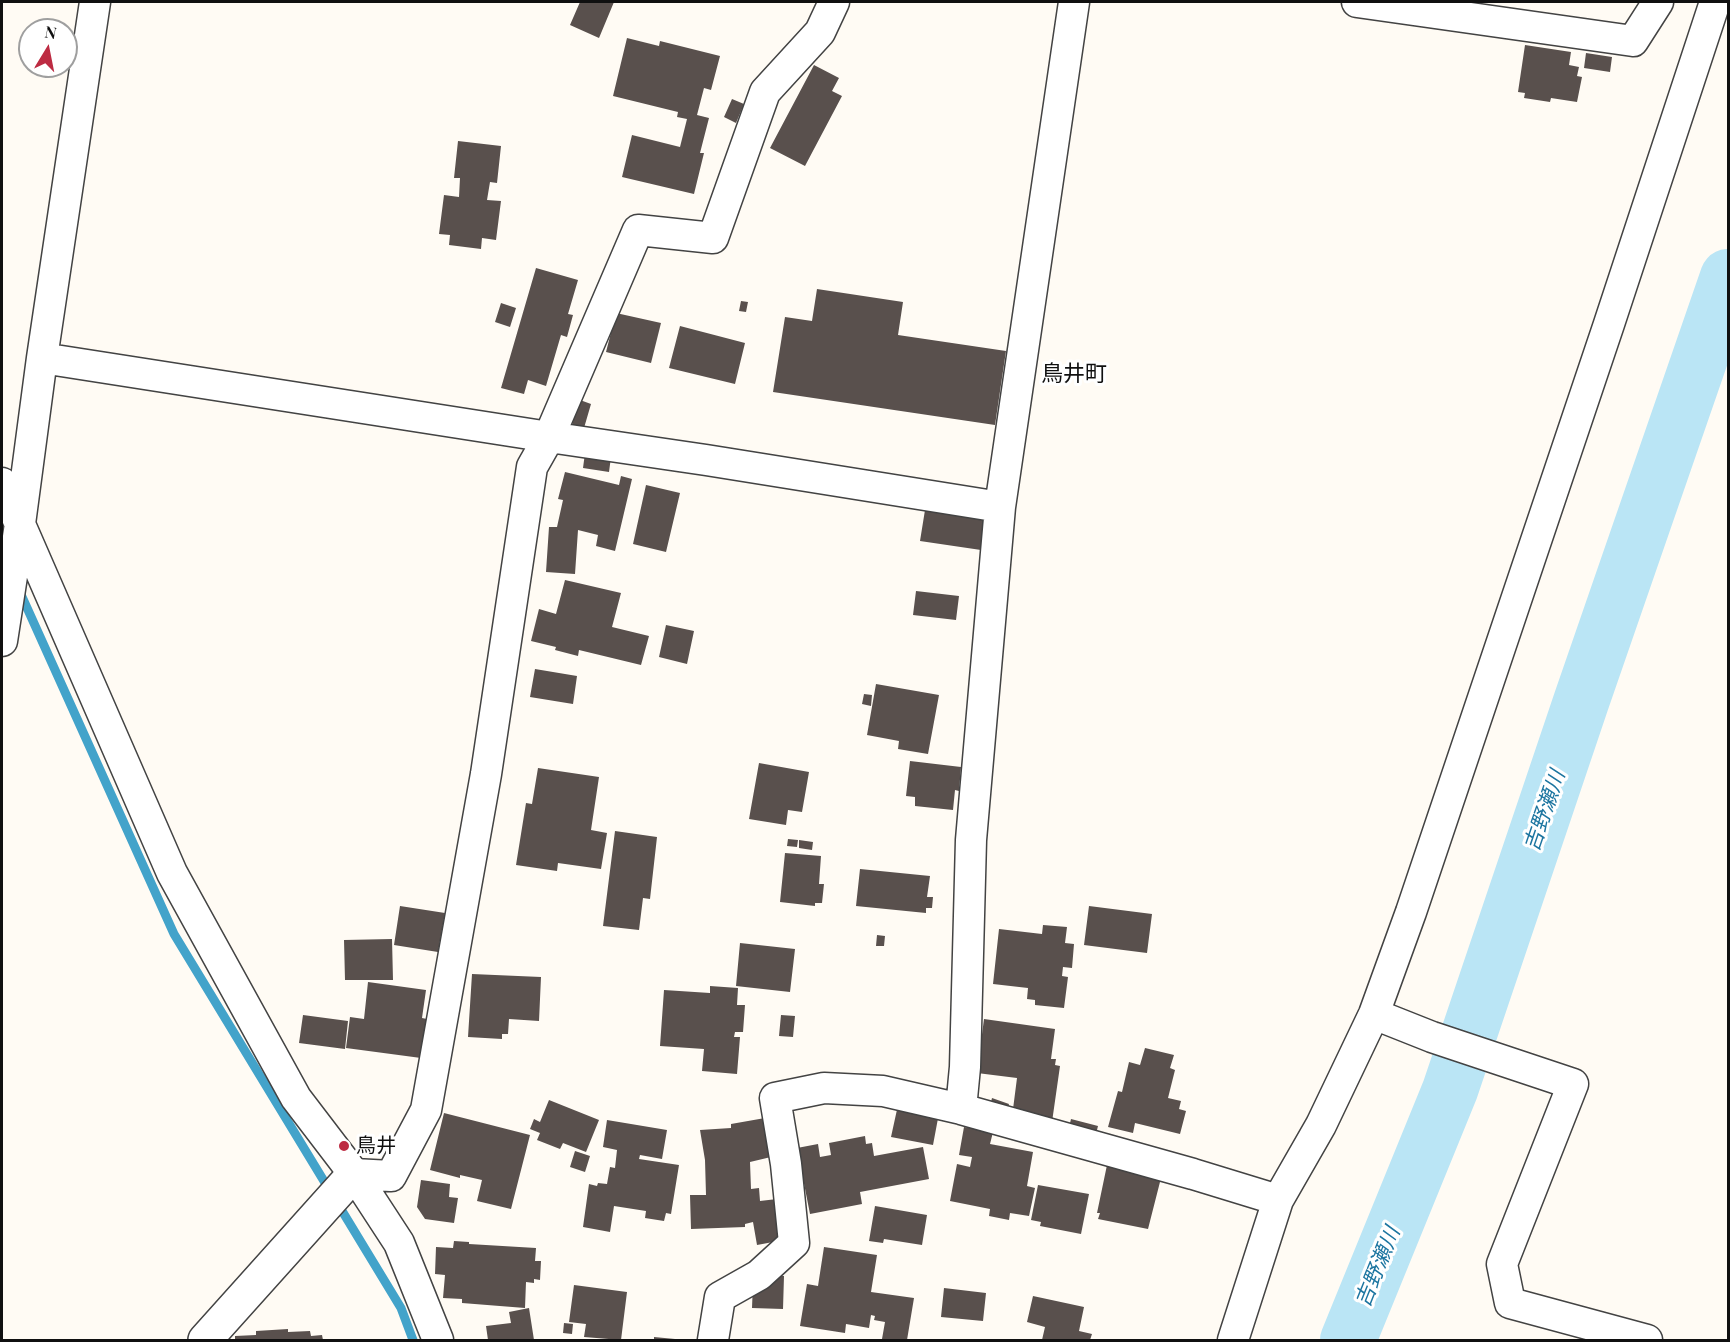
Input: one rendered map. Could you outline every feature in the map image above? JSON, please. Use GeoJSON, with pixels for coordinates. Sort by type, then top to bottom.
{"type":"FeatureCollection","features":[{"type":"Feature","properties":{"kind":"street"},"geometry":{"type":"LineString","coordinates":[[2,641],[95,2]]}},
{"type":"Feature","properties":{"kind":"street"},"geometry":{"type":"LineString","coordinates":[[354,1174],[391,1176],[426,1110],[486,774],[532,467],[549,437],[638,230],[713,238],[765,93],[820,32],[834,2]]}},
{"type":"Feature","properties":{"kind":"street"},"geometry":{"type":"LineString","coordinates":[[961,1109],[965,1067],[971,840],[1000,507],[1074,2]]}},
{"type":"Feature","properties":{"kind":"street"},"geometry":{"type":"LineString","coordinates":[[1357,2],[1634,41],[1658,2]]}},
{"type":"Feature","properties":{"kind":"street"},"geometry":{"type":"LineString","coordinates":[[1233,1341],[1278,1200],[1321,1125],[1374,1014],[1415,901],[1715,2]]}},
{"type":"Feature","properties":{"kind":"street"},"geometry":{"type":"LineString","coordinates":[[42,358],[1000,507]]}},
{"type":"Feature","properties":{"kind":"street"},"geometry":{"type":"LineString","coordinates":[[2,483],[172,873],[296,1098],[354,1174],[399,1243],[438,1341]]}},
{"type":"Feature","properties":{"kind":"street"},"geometry":{"type":"LineString","coordinates":[[1374,1014],[1432,1037],[1573,1084],[1502,1264],[1510,1303],[1647,1341]]}},
{"type":"Feature","properties":{"kind":"street"},"geometry":{"type":"LineString","coordinates":[[713,1341],[720,1297],[759,1275],[794,1243],[786,1164],[775,1098],[824,1088],[883,1091],[961,1109],[1278,1200]]}},
{"type":"Feature","properties":{"kind":"street"},"geometry":{"type":"LineString","coordinates":[[205,1341],[354,1174]]}},
{"type":"Feature","properties":{"kind":"building"},"geometry":{"type":"Polygon","coordinates":[[[580,2],[614,2],[599,38],[570,25],[580,2]]]}},
{"type":"Feature","properties":{"kind":"building"},"geometry":{"type":"Polygon","coordinates":[[[627,38],[659,46],[660,41],[720,56],[711,90],[704,88],[697,115],[709,118],[700,153],[704,153],[694,194],[622,177],[632,135],[680,147],[687,119],[677,117],[678,112],[613,96],[627,38]]]}},
{"type":"Feature","properties":{"kind":"building"},"geometry":{"type":"Polygon","coordinates":[[[1525,45],[1571,52],[1569,65],[1579,67],[1577,76],[1582,77],[1577,102],[1551,98],[1550,102],[1524,98],[1525,93],[1518,92],[1525,45]]]}},
{"type":"Feature","properties":{"kind":"building"},"geometry":{"type":"Polygon","coordinates":[[[1586,53],[1612,57],[1610,72],[1584,68],[1586,53]]]}},
{"type":"Feature","properties":{"kind":"building"},"geometry":{"type":"Polygon","coordinates":[[[814,65],[839,78],[832,91],[842,96],[805,166],[770,148],[814,65]]]}},
{"type":"Feature","properties":{"kind":"building"},"geometry":{"type":"Polygon","coordinates":[[[732,99],[744,104],[736,123],[724,117],[732,99]]]}},
{"type":"Feature","properties":{"kind":"building"},"geometry":{"type":"Polygon","coordinates":[[[458,141],[501,146],[497,183],[490,182],[487,200],[501,201],[496,240],[482,238],[481,249],[449,245],[450,235],[439,234],[444,195],[459,197],[460,178],[454,178],[458,141]]]}},
{"type":"Feature","properties":{"kind":"building"},"geometry":{"type":"Polygon","coordinates":[[[536,268],[578,280],[568,314],[573,315],[567,337],[561,335],[546,386],[528,380],[524,394],[501,388],[536,268]]]}},
{"type":"Feature","properties":{"kind":"building"},"geometry":{"type":"Polygon","coordinates":[[[817,289],[903,302],[898,335],[1006,351],[995,425],[773,392],[785,317],[812,321],[817,289]]]}},
{"type":"Feature","properties":{"kind":"building"},"geometry":{"type":"Polygon","coordinates":[[[741,301],[748,302],[746,312],[739,311],[741,301]]]}},
{"type":"Feature","properties":{"kind":"building"},"geometry":{"type":"Polygon","coordinates":[[[501,303],[516,308],[510,327],[495,322],[501,303]]]}},
{"type":"Feature","properties":{"kind":"building"},"geometry":{"type":"Polygon","coordinates":[[[616,313],[661,323],[651,363],[606,352],[616,313]]]}},
{"type":"Feature","properties":{"kind":"building"},"geometry":{"type":"Polygon","coordinates":[[[680,326],[745,343],[735,384],[669,368],[680,326]]]}},
{"type":"Feature","properties":{"kind":"building"},"geometry":{"type":"Polygon","coordinates":[[[580,400],[591,404],[584,428],[572,425],[580,400]]]}},
{"type":"Feature","properties":{"kind":"building"},"geometry":{"type":"Polygon","coordinates":[[[585,453],[611,457],[609,472],[583,468],[585,453]]]}},
{"type":"Feature","properties":{"kind":"building"},"geometry":{"type":"Polygon","coordinates":[[[565,472],[619,485],[621,476],[632,479],[615,551],[596,546],[598,535],[578,530],[575,574],[546,572],[549,527],[557,527],[563,500],[558,499],[565,472]]]}},
{"type":"Feature","properties":{"kind":"building"},"geometry":{"type":"Polygon","coordinates":[[[646,485],[680,493],[666,552],[633,544],[646,485]]]}},
{"type":"Feature","properties":{"kind":"building"},"geometry":{"type":"Polygon","coordinates":[[[925,510],[986,518],[981,550],[920,541],[925,510]]]}},
{"type":"Feature","properties":{"kind":"building"},"geometry":{"type":"Polygon","coordinates":[[[565,580],[621,593],[612,627],[649,636],[641,665],[579,650],[578,656],[555,650],[556,647],[531,641],[539,609],[556,614],[565,580]]]}},
{"type":"Feature","properties":{"kind":"building"},"geometry":{"type":"Polygon","coordinates":[[[916,591],[959,596],[956,620],[913,615],[916,591]]]}},
{"type":"Feature","properties":{"kind":"building"},"geometry":{"type":"Polygon","coordinates":[[[666,625],[694,631],[687,664],[659,657],[666,625]]]}},
{"type":"Feature","properties":{"kind":"building"},"geometry":{"type":"Polygon","coordinates":[[[535,669],[577,676],[573,704],[530,697],[535,669]]]}},
{"type":"Feature","properties":{"kind":"building"},"geometry":{"type":"Polygon","coordinates":[[[876,684],[939,695],[928,754],[898,749],[899,741],[867,735],[876,684]]]}},
{"type":"Feature","properties":{"kind":"building"},"geometry":{"type":"Polygon","coordinates":[[[864,694],[872,695],[871,706],[862,704],[864,694]]]}},
{"type":"Feature","properties":{"kind":"building"},"geometry":{"type":"Polygon","coordinates":[[[910,761],[961,767],[959,791],[955,790],[953,810],[915,806],[915,797],[906,796],[910,761]]]}},
{"type":"Feature","properties":{"kind":"building"},"geometry":{"type":"Polygon","coordinates":[[[759,763],[809,772],[802,812],[788,810],[786,825],[749,819],[759,763]]]}},
{"type":"Feature","properties":{"kind":"building"},"geometry":{"type":"Polygon","coordinates":[[[538,768],[599,777],[591,830],[607,833],[601,869],[558,863],[557,871],[516,865],[526,803],[532,804],[538,768]]]}},
{"type":"Feature","properties":{"kind":"building"},"geometry":{"type":"Polygon","coordinates":[[[615,831],[657,837],[650,899],[643,898],[639,930],[603,926],[615,831]]]}},
{"type":"Feature","properties":{"kind":"building"},"geometry":{"type":"Polygon","coordinates":[[[788,839],[798,840],[797,847],[787,846],[788,839]]]}},
{"type":"Feature","properties":{"kind":"building"},"geometry":{"type":"Polygon","coordinates":[[[799,840],[813,842],[812,850],[799,848],[799,840]]]}},
{"type":"Feature","properties":{"kind":"building"},"geometry":{"type":"Polygon","coordinates":[[[785,853],[821,856],[819,884],[824,884],[822,903],[815,903],[815,906],[780,902],[785,853]]]}},
{"type":"Feature","properties":{"kind":"building"},"geometry":{"type":"Polygon","coordinates":[[[860,869],[930,876],[927,897],[933,897],[932,908],[926,908],[926,913],[856,906],[860,869]]]}},
{"type":"Feature","properties":{"kind":"building"},"geometry":{"type":"Polygon","coordinates":[[[400,906],[445,913],[438,952],[394,945],[400,906]]]}},
{"type":"Feature","properties":{"kind":"building"},"geometry":{"type":"Polygon","coordinates":[[[1089,906],[1152,914],[1147,953],[1084,945],[1089,906]]]}},
{"type":"Feature","properties":{"kind":"building"},"geometry":{"type":"Polygon","coordinates":[[[1043,925],[1067,927],[1065,943],[1074,944],[1072,968],[1063,967],[1062,976],[1068,977],[1064,1008],[1035,1005],[1035,1000],[1027,999],[1028,988],[993,984],[999,929],[1042,934],[1043,925]]]}},
{"type":"Feature","properties":{"kind":"building"},"geometry":{"type":"Polygon","coordinates":[[[877,935],[885,936],[884,946],[876,946],[877,935]]]}},
{"type":"Feature","properties":{"kind":"building"},"geometry":{"type":"Polygon","coordinates":[[[392,939],[393,980],[345,980],[344,940],[392,939]]]}},
{"type":"Feature","properties":{"kind":"building"},"geometry":{"type":"Polygon","coordinates":[[[740,943],[795,949],[790,992],[736,986],[740,943]]]}},
{"type":"Feature","properties":{"kind":"building"},"geometry":{"type":"Polygon","coordinates":[[[472,974],[541,977],[539,1021],[509,1019],[508,1034],[502,1034],[502,1039],[468,1037],[472,974]]]}},
{"type":"Feature","properties":{"kind":"building"},"geometry":{"type":"Polygon","coordinates":[[[368,982],[426,990],[422,1018],[427,1019],[421,1058],[346,1048],[350,1017],[364,1019],[368,982]]]}},
{"type":"Feature","properties":{"kind":"building"},"geometry":{"type":"Polygon","coordinates":[[[710,986],[738,988],[737,1005],[745,1005],[743,1032],[735,1032],[734,1037],[740,1037],[737,1074],[702,1071],[704,1049],[660,1046],[664,990],[710,993],[710,986]]]}},
{"type":"Feature","properties":{"kind":"building"},"geometry":{"type":"Polygon","coordinates":[[[303,1015],[348,1021],[345,1049],[299,1043],[303,1015]]]}},
{"type":"Feature","properties":{"kind":"building"},"geometry":{"type":"Polygon","coordinates":[[[781,1015],[795,1016],[793,1037],[779,1036],[781,1015]]]}},
{"type":"Feature","properties":{"kind":"building"},"geometry":{"type":"Polygon","coordinates":[[[984,1019],[1055,1029],[1051,1059],[1056,1059],[1055,1065],[1060,1066],[1052,1122],[1012,1117],[1017,1078],[977,1073],[984,1019]]]}},
{"type":"Feature","properties":{"kind":"building"},"geometry":{"type":"Polygon","coordinates":[[[1145,1048],[1174,1055],[1170,1068],[1175,1070],[1168,1098],[1181,1101],[1179,1109],[1186,1111],[1180,1134],[1135,1123],[1133,1133],[1108,1127],[1118,1091],[1122,1092],[1129,1062],[1140,1065],[1145,1048]]]}},
{"type":"Feature","properties":{"kind":"building"},"geometry":{"type":"Polygon","coordinates":[[[992,1098],[1009,1104],[1006,1115],[989,1110],[992,1098]]]}},
{"type":"Feature","properties":{"kind":"building"},"geometry":{"type":"Polygon","coordinates":[[[549,1100],[599,1120],[586,1152],[563,1143],[560,1149],[537,1140],[540,1133],[530,1129],[534,1119],[540,1122],[549,1100]]]}},
{"type":"Feature","properties":{"kind":"building"},"geometry":{"type":"Polygon","coordinates":[[[898,1105],[939,1113],[933,1145],[891,1137],[898,1105]]]}},
{"type":"Feature","properties":{"kind":"building"},"geometry":{"type":"Polygon","coordinates":[[[444,1113],[530,1135],[511,1209],[477,1201],[482,1180],[460,1175],[460,1178],[430,1170],[444,1113]]]}},
{"type":"Feature","properties":{"kind":"building"},"geometry":{"type":"Polygon","coordinates":[[[765,1118],[771,1157],[750,1162],[751,1189],[759,1188],[760,1201],[777,1199],[784,1240],[757,1245],[753,1222],[745,1224],[745,1227],[691,1229],[690,1195],[706,1195],[705,1160],[700,1130],[731,1128],[731,1124],[765,1118]]]}},
{"type":"Feature","properties":{"kind":"building"},"geometry":{"type":"Polygon","coordinates":[[[1071,1119],[1098,1126],[1095,1138],[1068,1132],[1071,1119]]]}},
{"type":"Feature","properties":{"kind":"building"},"geometry":{"type":"Polygon","coordinates":[[[607,1120],[667,1130],[662,1159],[640,1155],[639,1159],[679,1165],[671,1214],[666,1213],[664,1221],[645,1218],[646,1211],[614,1206],[610,1232],[583,1227],[589,1184],[597,1186],[598,1183],[607,1184],[610,1167],[615,1168],[617,1150],[603,1147],[607,1120]]]}},
{"type":"Feature","properties":{"kind":"building"},"geometry":{"type":"Polygon","coordinates":[[[964,1127],[993,1132],[990,1144],[1033,1152],[1027,1186],[1035,1188],[1029,1216],[1010,1213],[1009,1220],[989,1216],[990,1209],[950,1201],[957,1164],[970,1167],[972,1157],[959,1155],[964,1127]]]}},
{"type":"Feature","properties":{"kind":"building"},"geometry":{"type":"Polygon","coordinates":[[[865,1136],[866,1144],[872,1143],[874,1156],[923,1147],[929,1179],[860,1192],[862,1204],[810,1214],[797,1148],[818,1144],[820,1157],[831,1155],[829,1143],[865,1136]]]}},
{"type":"Feature","properties":{"kind":"building"},"geometry":{"type":"Polygon","coordinates":[[[575,1151],[590,1156],[585,1172],[570,1167],[575,1151]]]}},
{"type":"Feature","properties":{"kind":"building"},"geometry":{"type":"Polygon","coordinates":[[[1107,1165],[1161,1178],[1148,1229],[1098,1219],[1100,1213],[1097,1213],[1107,1165]]]}},
{"type":"Feature","properties":{"kind":"building"},"geometry":{"type":"Polygon","coordinates":[[[421,1180],[450,1184],[449,1197],[458,1198],[454,1223],[425,1219],[417,1207],[421,1180]]]}},
{"type":"Feature","properties":{"kind":"building"},"geometry":{"type":"Polygon","coordinates":[[[1038,1185],[1089,1194],[1081,1234],[1040,1226],[1041,1222],[1031,1220],[1038,1185]]]}},
{"type":"Feature","properties":{"kind":"building"},"geometry":{"type":"Polygon","coordinates":[[[875,1206],[927,1215],[922,1245],[884,1239],[883,1243],[869,1241],[875,1206]]]}},
{"type":"Feature","properties":{"kind":"building"},"geometry":{"type":"Polygon","coordinates":[[[454,1241],[536,1248],[535,1261],[541,1261],[540,1280],[534,1279],[534,1283],[526,1282],[525,1308],[462,1303],[462,1299],[443,1298],[445,1275],[435,1274],[436,1247],[453,1248],[454,1241]]]}},
{"type":"Feature","properties":{"kind":"building"},"geometry":{"type":"Polygon","coordinates":[[[824,1247],[877,1255],[871,1292],[914,1298],[907,1340],[882,1339],[885,1322],[874,1320],[875,1316],[871,1315],[869,1328],[846,1324],[845,1333],[800,1326],[807,1284],[818,1286],[824,1247]]]}},
{"type":"Feature","properties":{"kind":"building"},"geometry":{"type":"Polygon","coordinates":[[[761,1275],[784,1276],[783,1309],[752,1308],[753,1282],[761,1275]]]}},
{"type":"Feature","properties":{"kind":"building"},"geometry":{"type":"Polygon","coordinates":[[[574,1285],[627,1292],[621,1340],[584,1337],[586,1324],[569,1322],[574,1285]]]}},
{"type":"Feature","properties":{"kind":"building"},"geometry":{"type":"Polygon","coordinates":[[[944,1288],[986,1293],[983,1321],[941,1317],[944,1288]]]}},
{"type":"Feature","properties":{"kind":"building"},"geometry":{"type":"Polygon","coordinates":[[[1033,1296],[1084,1307],[1079,1331],[1092,1334],[1090,1340],[1042,1340],[1045,1327],[1027,1322],[1033,1296]]]}},
{"type":"Feature","properties":{"kind":"building"},"geometry":{"type":"Polygon","coordinates":[[[529,1308],[534,1340],[488,1340],[486,1326],[511,1323],[509,1312],[529,1308]]]}},
{"type":"Feature","properties":{"kind":"building"},"geometry":{"type":"Polygon","coordinates":[[[564,1323],[573,1324],[572,1334],[563,1333],[564,1323]]]}},
{"type":"Feature","properties":{"kind":"building"},"geometry":{"type":"Polygon","coordinates":[[[288,1329],[288,1332],[310,1331],[311,1336],[322,1335],[323,1340],[235,1340],[235,1336],[256,1335],[256,1331],[288,1329]]]}},
{"type":"Feature","properties":{"kind":"building"},"geometry":{"type":"Polygon","coordinates":[[[654,1337],[675,1339],[675,1340],[654,1340],[654,1337]]]}},
{"type":"Feature","properties":{"kind":"waterway","name":"吉野瀬川"},"geometry":{"type":"LineString","coordinates":[[1348,1340],[1450,1090],[1728,277]]}},
{"type":"Feature","properties":{"kind":"waterway"},"geometry":{"type":"LineString","coordinates":[[19,590],[174,934],[401,1308],[413,1340]]}},
{"type":"Feature","properties":{"kind":"place","name":"鳥井"},"geometry":{"type":"Point","coordinates":[344,1146]}},
{"type":"Feature","properties":{"kind":"district","name":"鳥井町"},"geometry":{"type":"Point","coordinates":[1074,374]}}]}
